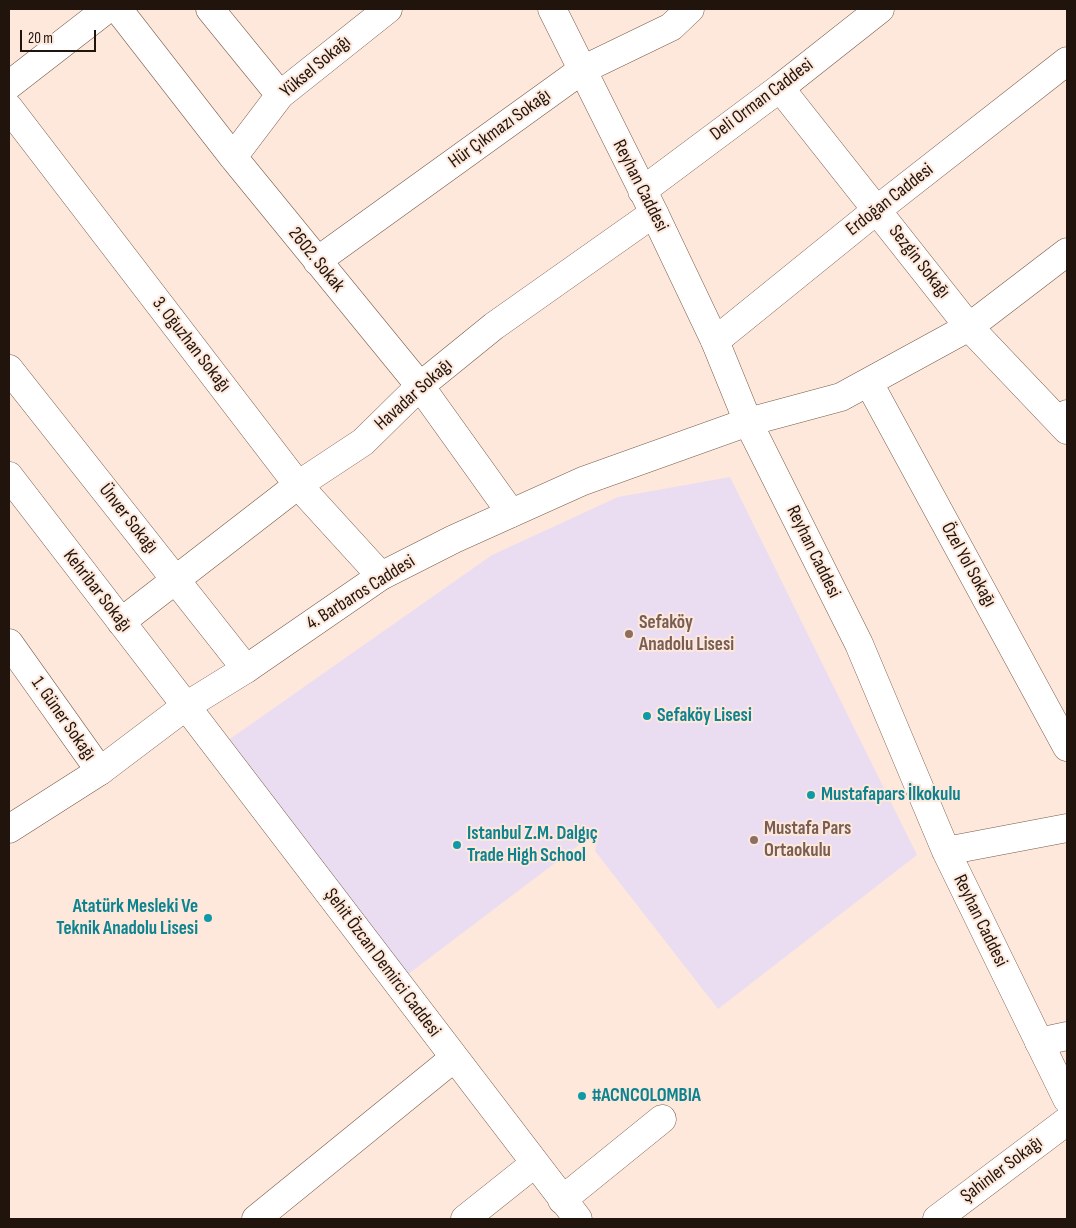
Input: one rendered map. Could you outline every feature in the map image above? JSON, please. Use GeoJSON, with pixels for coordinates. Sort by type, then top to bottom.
{"type":"FeatureCollection","features":[{"type":"Feature","properties":{"kind":"street"},"geometry":{"type":"LineString","coordinates":[[9,85],[108,9]]}},
{"type":"Feature","properties":{"kind":"street","name":"2602. Sokak"},"geometry":{"type":"LineString","coordinates":[[118,9],[233,157],[420,386],[511,513]]}},
{"type":"Feature","properties":{"kind":"street"},"geometry":{"type":"LineString","coordinates":[[210,9],[280,95]]}},
{"type":"Feature","properties":{"kind":"street","name":"Reyhan Caddesi"},"geometry":{"type":"LineString","coordinates":[[552,9],[715,341],[748,422],[859,644],[946,851],[1067,1099]]}},
{"type":"Feature","properties":{"kind":"street","name":"Hür Çıkmazı Sokağı"},"geometry":{"type":"LineString","coordinates":[[317,261],[582,70],[671,27],[690,9]]}},
{"type":"Feature","properties":{"kind":"street","name":"Deli Orman Caddesi"},"geometry":{"type":"LineString","coordinates":[[648,202],[780,88],[880,9]]}},
{"type":"Feature","properties":{"kind":"street","name":"Yüksel Sokağı"},"geometry":{"type":"LineString","coordinates":[[233,157],[280,95],[382,10]]}},
{"type":"Feature","properties":{"kind":"street","name":"Erdoğan Caddesi"},"geometry":{"type":"LineString","coordinates":[[715,341],[878,209],[1067,61]]}},
{"type":"Feature","properties":{"kind":"street","name":"Sezgin Sokağı"},"geometry":{"type":"LineString","coordinates":[[780,88],[878,209],[969,327],[1064,421]]}},
{"type":"Feature","properties":{"kind":"street","name":"3. Oğuzhan Sokağı"},"geometry":{"type":"LineString","coordinates":[[9,108],[298,485],[381,576]]}},
{"type":"Feature","properties":{"kind":"street","name":"Havadar Sokağı"},"geometry":{"type":"LineString","coordinates":[[121,622],[298,485],[363,442],[420,386],[648,202]]}},
{"type":"Feature","properties":{"kind":"street","name":"4. Barbaros Caddesi"},"geometry":{"type":"LineString","coordinates":[[9,829],[100,771],[186,706],[246,669],[381,576],[454,538],[583,481],[748,422],[841,397],[969,327],[1067,252]]}},
{"type":"Feature","properties":{"kind":"street","name":"Ünver Sokağı"},"geometry":{"type":"LineString","coordinates":[[9,369],[246,669]]}},
{"type":"Feature","properties":{"kind":"street","name":"Özel Yol Sokağı"},"geometry":{"type":"LineString","coordinates":[[869,383],[1067,747]]}},
{"type":"Feature","properties":{"kind":"street","name":"Kehribar Sokağı"},"geometry":{"type":"LineString","coordinates":[[9,476],[186,706]]}},
{"type":"Feature","properties":{"kind":"street","name":"1. Güner Sokağı"},"geometry":{"type":"LineString","coordinates":[[9,643],[100,771]]}},
{"type":"Feature","properties":{"kind":"street","name":"Şehit Özcan Demirci Caddesi"},"geometry":{"type":"LineString","coordinates":[[186,706],[570,1210]]}},
{"type":"Feature","properties":{"kind":"street"},"geometry":{"type":"LineString","coordinates":[[946,851],[1067,828]]}},
{"type":"Feature","properties":{"kind":"street"},"geometry":{"type":"LineString","coordinates":[[1039,1042],[1067,1036]]}},
{"type":"Feature","properties":{"kind":"street"},"geometry":{"type":"LineString","coordinates":[[256,1219],[454,1058]]}},
{"type":"Feature","properties":{"kind":"street"},"geometry":{"type":"LineString","coordinates":[[570,1210],[662,1119]]}},
{"type":"Feature","properties":{"kind":"street","name":"Şahinler Sokağı"},"geometry":{"type":"LineString","coordinates":[[937,1219],[1067,1120]]}},
{"type":"Feature","properties":{"kind":"street"},"geometry":{"type":"LineString","coordinates":[[465,1219],[534,1164]]}},
{"type":"Feature","properties":{"kind":"shaded area"},"geometry":{"type":"Polygon","coordinates":[[[730,477],[917,855],[718,1009],[595,851],[600,829],[407,975],[227,741],[492,555],[618,497],[730,477]]]}},
{"type":"Feature","properties":{"kind":"place","name":"Sefaköy Anadolu Lisesi"},"geometry":{"type":"Point","coordinates":[629,634]}},
{"type":"Feature","properties":{"kind":"place","name":"Sefaköy Lisesi"},"geometry":{"type":"Point","coordinates":[647,716]}},
{"type":"Feature","properties":{"kind":"place","name":"Mustafapars İlkokulu"},"geometry":{"type":"Point","coordinates":[811,795]}},
{"type":"Feature","properties":{"kind":"place","name":"Mustafa Pars Ortaokulu"},"geometry":{"type":"Point","coordinates":[754,840]}},
{"type":"Feature","properties":{"kind":"place","name":"Istanbul Z.M. Dalgıç Trade High School"},"geometry":{"type":"Point","coordinates":[457,845]}},
{"type":"Feature","properties":{"kind":"place","name":"Atatürk Mesleki Ve Teknik Anadolu Lisesi"},"geometry":{"type":"Point","coordinates":[208,918]}},
{"type":"Feature","properties":{"kind":"place","name":"#ACNCOLOMBIA"},"geometry":{"type":"Point","coordinates":[582,1096]}}]}
